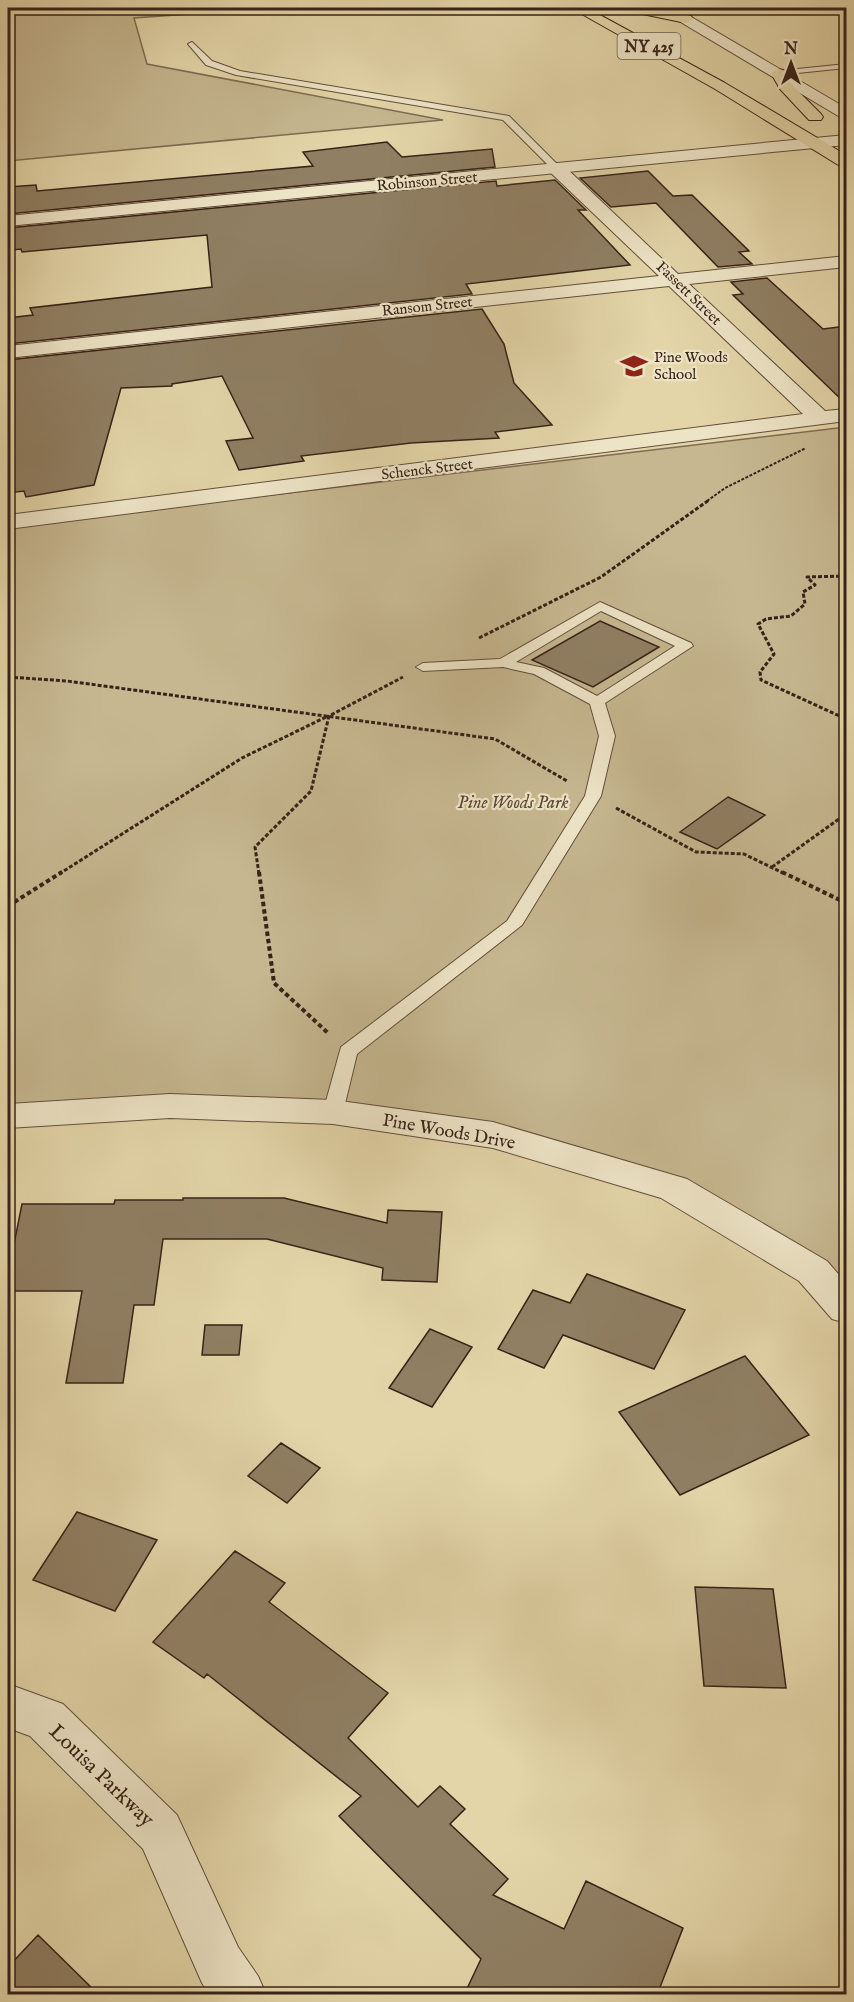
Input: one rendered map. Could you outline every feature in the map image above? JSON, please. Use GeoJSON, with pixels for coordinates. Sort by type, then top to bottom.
{"type":"FeatureCollection","features":[{"type":"Feature","properties":{"kind":"main road","name":"NY 425"},"geometry":{"type":"LineString","coordinates":[[578,8],[720,86],[818,143],[846,162]]}},
{"type":"Feature","properties":{"kind":"main road","name":"NY 425"},"geometry":{"type":"LineString","coordinates":[[614,8],[652,28]]}},
{"type":"Feature","properties":{"kind":"main road"},"geometry":{"type":"LineString","coordinates":[[633,8],[686,19]]}},
{"type":"Feature","properties":{"kind":"main road"},"geometry":{"type":"LineString","coordinates":[[778,73],[785,86],[824,122],[846,138]]}},
{"type":"Feature","properties":{"kind":"main road"},"geometry":{"type":"LineString","coordinates":[[767,90],[824,122]]}},
{"type":"Feature","properties":{"kind":"street"},"geometry":{"type":"LineString","coordinates":[[667,8],[846,114]]}},
{"type":"Feature","properties":{"kind":"street","name":"Robinson Street"},"geometry":{"type":"LineString","coordinates":[[8,221],[556,169],[818,143],[846,138]]}},
{"type":"Feature","properties":{"kind":"street","name":"Fassett Street"},"geometry":{"type":"LineString","coordinates":[[556,169],[821,419]]}},
{"type":"Feature","properties":{"kind":"street","name":"Ransom Street"},"geometry":{"type":"LineString","coordinates":[[8,352],[846,261]]}},
{"type":"Feature","properties":{"kind":"street","name":"Schenck Street"},"geometry":{"type":"LineString","coordinates":[[8,522],[846,416]]}},
{"type":"Feature","properties":{"kind":"street","name":"Pine Woods Drive"},"geometry":{"type":"LineString","coordinates":[[8,1116],[171,1106],[333,1112],[493,1135],[674,1188],[813,1271],[846,1308]]}},
{"type":"Feature","properties":{"kind":"street","name":"Louisa Parkway"},"geometry":{"type":"LineString","coordinates":[[8,1706],[46,1720],[160,1832],[220,1965],[240,1995]]}},
{"type":"Feature","properties":{"kind":"lane"},"geometry":{"type":"LineString","coordinates":[[192,44],[209,63],[239,73],[506,118],[556,169]]}},
{"type":"Feature","properties":{"kind":"lane"},"geometry":{"type":"LineString","coordinates":[[778,73],[846,66]]}},
{"type":"Feature","properties":{"kind":"lane"},"geometry":{"type":"LineString","coordinates":[[503,663],[600,606],[686,646],[597,702]]}},
{"type":"Feature","properties":{"kind":"lane"},"geometry":{"type":"LineString","coordinates":[[333,1112],[348,1051],[513,926],[593,796],[607,736],[597,702],[539,672],[503,663],[423,667]]}},
{"type":"Feature","properties":{"kind":"path"},"geometry":{"type":"LineString","coordinates":[[8,906],[242,758],[601,577],[725,488],[808,447],[817,434],[821,419]]}},
{"type":"Feature","properties":{"kind":"path"},"geometry":{"type":"LineString","coordinates":[[846,576],[807,578],[815,585],[803,592],[805,604],[791,616],[766,619],[758,624],[760,631],[770,641],[774,654],[760,672],[761,680],[846,718]]}},
{"type":"Feature","properties":{"kind":"path"},"geometry":{"type":"LineString","coordinates":[[8,677],[68,681],[495,739],[696,852],[744,854],[846,903]]}},
{"type":"Feature","properties":{"kind":"path"},"geometry":{"type":"LineString","coordinates":[[329,716],[311,791],[255,847],[274,983],[348,1051]]}},
{"type":"Feature","properties":{"kind":"path"},"geometry":{"type":"LineString","coordinates":[[772,867],[846,814]]}},
{"type":"Feature","properties":{"kind":"green space"},"geometry":{"type":"Polygon","coordinates":[[[8,8],[274,8],[134,18],[147,64],[443,120],[8,161],[8,8]]]}},
{"type":"Feature","properties":{"kind":"green space","name":"Pine Woods Park"},"geometry":{"type":"Polygon","coordinates":[[[846,427],[846,1308],[813,1271],[674,1188],[493,1135],[170,1106],[8,1116],[8,526],[846,427]]]}},
{"type":"Feature","properties":{"kind":"building"},"geometry":{"type":"Polygon","coordinates":[[[387,142],[402,157],[492,149],[495,167],[8,214],[8,187],[36,185],[37,191],[313,166],[303,152],[387,142]]]}},
{"type":"Feature","properties":{"kind":"building"},"geometry":{"type":"Polygon","coordinates":[[[648,171],[673,196],[692,195],[749,251],[739,252],[752,264],[718,267],[656,203],[611,207],[580,178],[648,171]]]}},
{"type":"Feature","properties":{"kind":"building"},"geometry":{"type":"Polygon","coordinates":[[[555,180],[586,210],[578,210],[630,265],[466,284],[472,294],[8,344],[8,318],[33,315],[30,308],[212,287],[207,235],[22,252],[21,249],[12,250],[8,228],[496,181],[497,186],[555,180]]]}},
{"type":"Feature","properties":{"kind":"building"},"geometry":{"type":"Polygon","coordinates":[[[767,278],[823,329],[846,326],[846,404],[733,295],[743,294],[731,282],[767,278]]]}},
{"type":"Feature","properties":{"kind":"building"},"geometry":{"type":"Polygon","coordinates":[[[482,309],[504,344],[514,383],[552,425],[495,432],[499,438],[411,443],[301,456],[304,461],[239,470],[226,441],[253,438],[222,376],[172,384],[172,386],[121,388],[94,485],[26,497],[24,491],[8,493],[8,360],[482,309]]]}},
{"type":"Feature","properties":{"kind":"building"},"geometry":{"type":"Polygon","coordinates":[[[600,621],[659,647],[593,687],[532,660],[600,621]]]}},
{"type":"Feature","properties":{"kind":"building"},"geometry":{"type":"Polygon","coordinates":[[[728,797],[765,815],[717,849],[680,832],[728,797]]]}},
{"type":"Feature","properties":{"kind":"building"},"geometry":{"type":"Polygon","coordinates":[[[183,1198],[284,1198],[387,1223],[388,1210],[442,1212],[437,1282],[382,1280],[383,1268],[267,1239],[163,1239],[154,1305],[134,1305],[123,1383],[66,1383],[82,1291],[8,1291],[8,1274],[22,1204],[114,1204],[115,1200],[183,1200],[183,1198]]]}},
{"type":"Feature","properties":{"kind":"building"},"geometry":{"type":"Polygon","coordinates":[[[587,1274],[685,1310],[654,1369],[563,1335],[544,1368],[498,1349],[533,1290],[570,1303],[587,1274]]]}},
{"type":"Feature","properties":{"kind":"building"},"geometry":{"type":"Polygon","coordinates":[[[205,1325],[242,1325],[239,1355],[202,1355],[205,1325]]]}},
{"type":"Feature","properties":{"kind":"building"},"geometry":{"type":"Polygon","coordinates":[[[430,1329],[472,1347],[432,1407],[389,1388],[430,1329]]]}},
{"type":"Feature","properties":{"kind":"building"},"geometry":{"type":"Polygon","coordinates":[[[745,1356],[809,1435],[680,1495],[619,1412],[745,1356]]]}},
{"type":"Feature","properties":{"kind":"building"},"geometry":{"type":"Polygon","coordinates":[[[281,1443],[320,1468],[287,1503],[248,1476],[281,1443]]]}},
{"type":"Feature","properties":{"kind":"building"},"geometry":{"type":"Polygon","coordinates":[[[77,1512],[157,1540],[115,1611],[33,1580],[77,1512]]]}},
{"type":"Feature","properties":{"kind":"building"},"geometry":{"type":"Polygon","coordinates":[[[235,1551],[285,1583],[269,1602],[388,1693],[348,1738],[418,1807],[440,1786],[465,1809],[450,1824],[508,1879],[493,1895],[564,1929],[586,1881],[683,1928],[657,1995],[464,1995],[481,1959],[339,1816],[361,1796],[207,1674],[204,1678],[153,1642],[235,1551]]]}},
{"type":"Feature","properties":{"kind":"building"},"geometry":{"type":"Polygon","coordinates":[[[695,1587],[773,1589],[786,1688],[704,1686],[695,1587]]]}},
{"type":"Feature","properties":{"kind":"building"},"geometry":{"type":"Polygon","coordinates":[[[38,1935],[99,1995],[8,1995],[8,1967],[38,1935]]]}},
{"type":"Feature","properties":{"kind":"place","name":"Pine Woods School"},"geometry":{"type":"Point","coordinates":[634,366]}}]}
